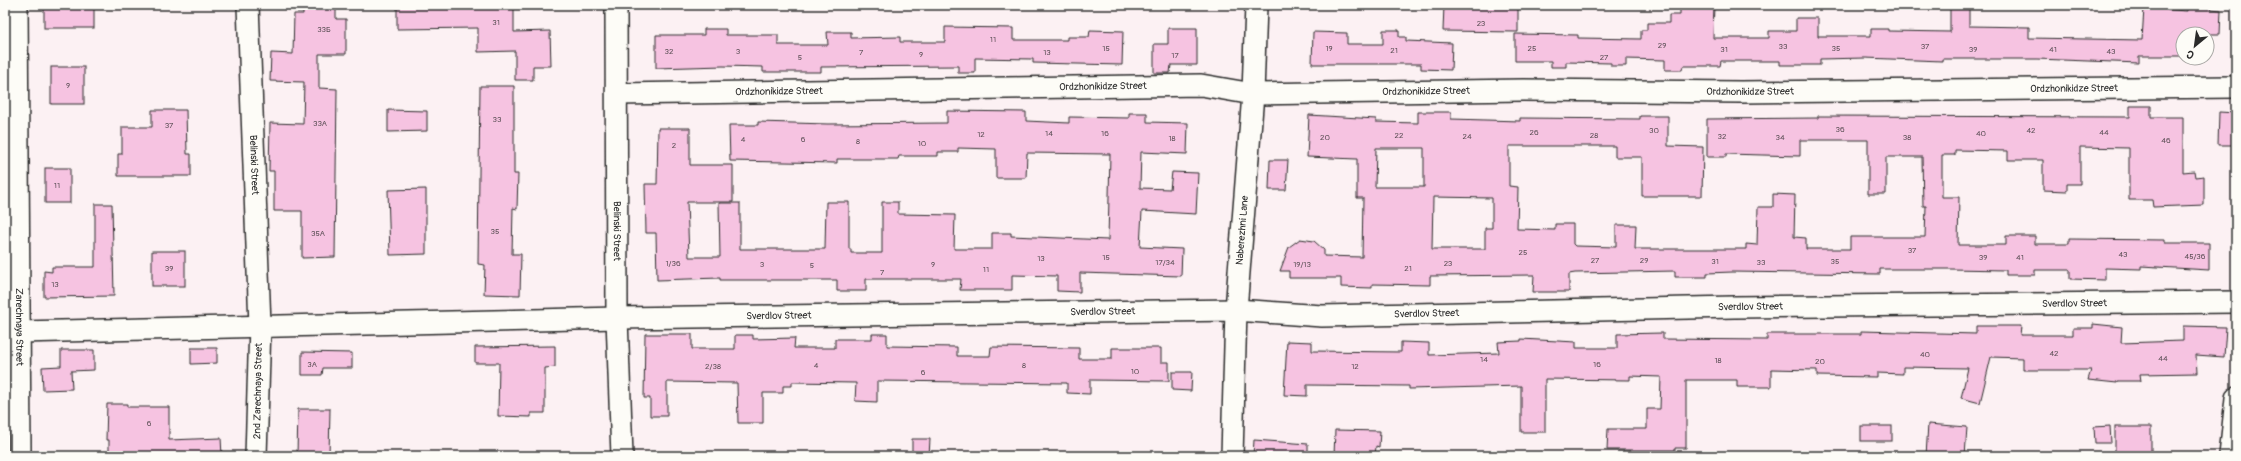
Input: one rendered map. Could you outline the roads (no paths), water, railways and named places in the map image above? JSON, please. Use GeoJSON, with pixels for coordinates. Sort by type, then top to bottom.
{"type":"FeatureCollection","features":[{"type":"Feature","properties":{"kind":"street","name":"Zarechnaya Street"},"geometry":{"type":"LineString","coordinates":[[17,5],[20,332],[12,358],[20,456]]}},
{"type":"Feature","properties":{"kind":"street","name":"Belinski Street"},"geometry":{"type":"LineString","coordinates":[[248,5],[260,325]]}},
{"type":"Feature","properties":{"kind":"street","name":"Belinski Street"},"geometry":{"type":"LineString","coordinates":[[616,5],[617,318],[622,456]]}},
{"type":"Feature","properties":{"kind":"street","name":"Naberezhni Lane"},"geometry":{"type":"LineString","coordinates":[[1232,456],[1236,310],[1253,94],[1256,5]]}},
{"type":"Feature","properties":{"kind":"street","name":"Ordzhonikidze Street"},"geometry":{"type":"LineString","coordinates":[[617,94],[1201,85],[1253,94],[1524,90],[1740,92],[2236,87]]}},
{"type":"Feature","properties":{"kind":"street","name":"Sverdlov Street"},"geometry":{"type":"LineString","coordinates":[[20,332],[260,325],[617,318],[1236,310],[1322,316],[1726,307],[2236,302]]}},
{"type":"Feature","properties":{"kind":"street","name":"2nd Zarechnaya Street"},"geometry":{"type":"LineString","coordinates":[[256,456],[260,325]]}},
{"type":"Feature","properties":{"kind":"street"},"geometry":{"type":"LineString","coordinates":[[2230,456],[2236,398]]}}]}
